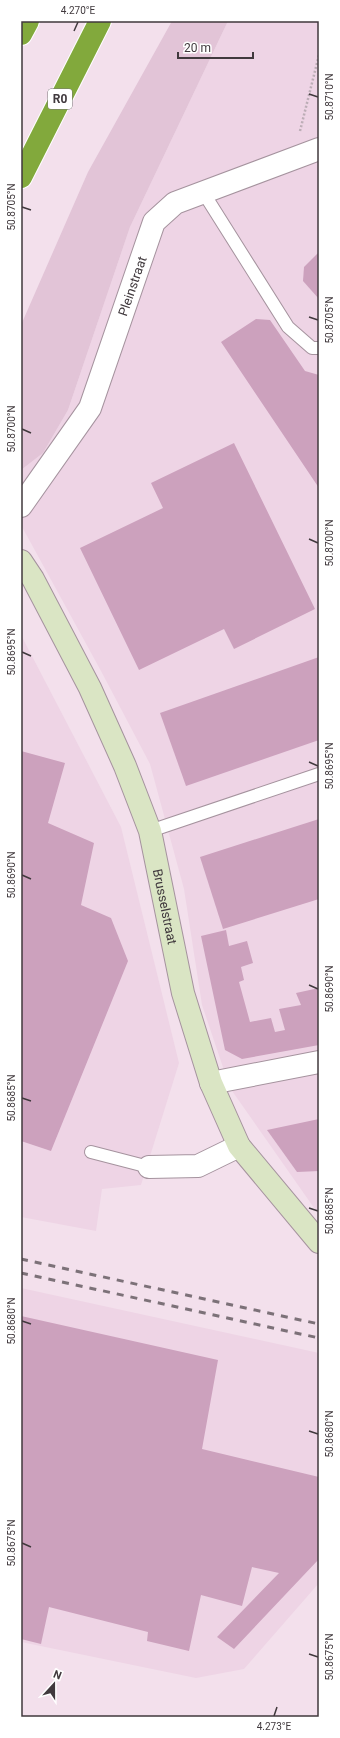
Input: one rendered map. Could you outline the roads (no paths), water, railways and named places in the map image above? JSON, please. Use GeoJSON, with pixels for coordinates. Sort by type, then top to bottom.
{"type":"FeatureCollection","features":[{"type":"Feature","properties":{"kind":"highway"},"geometry":{"type":"LineString","coordinates":[[21,34],[28,21]]}},
{"type":"Feature","properties":{"kind":"highway","name":"R0"},"geometry":{"type":"LineString","coordinates":[[21,177],[100,21]]}},
{"type":"Feature","properties":{"kind":"street","name":"Pleinstraat"},"geometry":{"type":"LineString","coordinates":[[21,506],[90,408],[154,222],[175,203],[319,149]]}},
{"type":"Feature","properties":{"kind":"street","name":"Brusselstraat"},"geometry":{"type":"LineString","coordinates":[[21,561],[34,579],[90,688],[125,766],[150,831],[183,993],[211,1083],[239,1146],[319,1242]]}},
{"type":"Feature","properties":{"kind":"street"},"geometry":{"type":"LineString","coordinates":[[211,1083],[319,1062]]}},
{"type":"Feature","properties":{"kind":"street"},"geometry":{"type":"LineString","coordinates":[[149,1167],[198,1166],[239,1146]]}},
{"type":"Feature","properties":{"kind":"lane"},"geometry":{"type":"LineString","coordinates":[[204,192],[288,327],[312,348],[319,348]]}},
{"type":"Feature","properties":{"kind":"lane"},"geometry":{"type":"LineString","coordinates":[[150,831],[319,774]]}},
{"type":"Feature","properties":{"kind":"lane"},"geometry":{"type":"LineString","coordinates":[[91,1152],[149,1167]]}},
{"type":"Feature","properties":{"kind":"railway"},"geometry":{"type":"LineString","coordinates":[[21,1259],[319,1324]]}},
{"type":"Feature","properties":{"kind":"railway"},"geometry":{"type":"LineString","coordinates":[[21,1273],[319,1338]]}}]}
